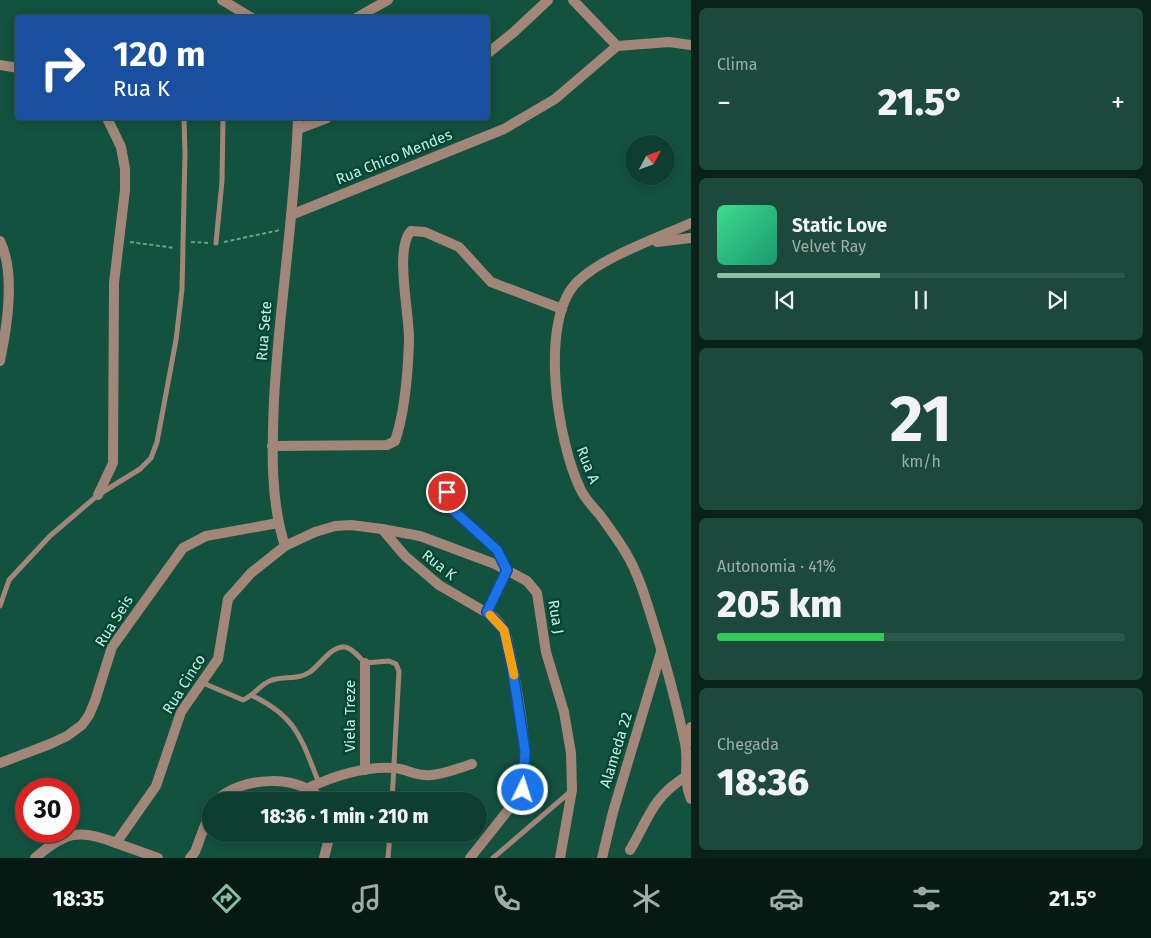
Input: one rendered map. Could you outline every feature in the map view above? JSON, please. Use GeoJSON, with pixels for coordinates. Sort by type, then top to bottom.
{"type":"FeatureCollection","features":[{"type":"Feature","properties":{"kind":"street"},"geometry":{"type":"LineString","coordinates":[[222,0],[247,15]]}},
{"type":"Feature","properties":{"kind":"street"},"geometry":{"type":"LineString","coordinates":[[361,15],[388,0]]}},
{"type":"Feature","properties":{"kind":"street"},"geometry":{"type":"LineString","coordinates":[[490,51],[548,0]]}},
{"type":"Feature","properties":{"kind":"street"},"geometry":{"type":"LineString","coordinates":[[573,0],[617,46],[669,42],[691,45]]}},
{"type":"Feature","properties":{"kind":"street","name":"Rua Chico Mendes"},"geometry":{"type":"LineString","coordinates":[[291,216],[504,129],[555,99],[617,46]]}},
{"type":"Feature","properties":{"kind":"street"},"geometry":{"type":"LineString","coordinates":[[0,65],[15,68]]}},
{"type":"Feature","properties":{"kind":"street"},"geometry":{"type":"LineString","coordinates":[[98,495],[113,463],[112,345],[118,240],[125,190],[125,169],[121,147],[108,120]]}},
{"type":"Feature","properties":{"kind":"street","name":"Rua Sete"},"geometry":{"type":"LineString","coordinates":[[285,546],[278,523],[272,446],[277,333],[290,228],[298,120]]}},
{"type":"Feature","properties":{"kind":"street"},"geometry":{"type":"LineString","coordinates":[[298,129],[322,120]]}},
{"type":"Feature","properties":{"kind":"street","name":"Rua A"},"geometry":{"type":"LineString","coordinates":[[691,223],[604,263],[585,275],[570,290],[562,309],[556,342],[556,392],[567,454],[580,491],[601,517],[636,572],[662,651],[688,750],[684,777],[691,799]]}},
{"type":"Feature","properties":{"kind":"street"},"geometry":{"type":"LineString","coordinates":[[272,446],[387,445],[395,440],[407,373],[409,338],[403,277],[404,258],[408,235],[411,231],[425,232],[459,247],[491,282],[562,309]]}},
{"type":"Feature","properties":{"kind":"street"},"geometry":{"type":"LineString","coordinates":[[646,244],[691,238]]}},
{"type":"Feature","properties":{"kind":"street"},"geometry":{"type":"LineString","coordinates":[[0,241],[7,267],[8,292],[6,333],[0,361]]}},
{"type":"Feature","properties":{"kind":"street"},"geometry":{"type":"LineString","coordinates":[[446,486],[453,510],[497,550],[507,570],[487,612]]}},
{"type":"Feature","properties":{"kind":"street","name":"Rua Seis"},"geometry":{"type":"LineString","coordinates":[[0,763],[67,736],[82,724],[89,715],[112,647],[183,548],[206,536],[278,523]]}},
{"type":"Feature","properties":{"kind":"street","name":"Rua J"},"geometry":{"type":"LineString","coordinates":[[335,526],[351,525],[420,536],[507,570],[527,581],[537,593],[546,652],[564,712],[571,753],[572,790],[560,858]]}},
{"type":"Feature","properties":{"kind":"street","name":"Rua Cinco"},"geometry":{"type":"LineString","coordinates":[[116,843],[156,786],[181,712],[203,683],[220,652],[228,599],[251,573],[285,546],[315,532],[335,526]]}},
{"type":"Feature","properties":{"kind":"street","name":"Rua K"},"geometry":{"type":"LineString","coordinates":[[382,529],[410,561],[439,585],[487,612],[500,624],[506,638],[525,751],[523,790],[470,858]]}},
{"type":"Feature","properties":{"kind":"street","name":"Alameda 22"},"geometry":{"type":"LineString","coordinates":[[602,858],[613,812],[662,651]]}},
{"type":"Feature","properties":{"kind":"street","name":"Viela Treze"},"geometry":{"type":"LineString","coordinates":[[365,663],[365,770]]}},
{"type":"Feature","properties":{"kind":"street"},"geometry":{"type":"LineString","coordinates":[[688,750],[691,727]]}},
{"type":"Feature","properties":{"kind":"street"},"geometry":{"type":"LineString","coordinates":[[308,788],[341,774],[365,770],[395,768],[416,774],[432,775],[472,764]]}},
{"type":"Feature","properties":{"kind":"street"},"geometry":{"type":"LineString","coordinates":[[630,850],[658,798],[684,777]]}},
{"type":"Feature","properties":{"kind":"street"},"geometry":{"type":"LineString","coordinates":[[228,792],[251,783],[280,782],[308,788],[315,792]]}},
{"type":"Feature","properties":{"kind":"street"},"geometry":{"type":"LineString","coordinates":[[190,858],[195,852],[202,833]]}},
{"type":"Feature","properties":{"kind":"street"},"geometry":{"type":"LineString","coordinates":[[36,858],[51,845],[72,834],[96,836],[158,858]]}},
{"type":"Feature","properties":{"kind":"street"},"geometry":{"type":"LineString","coordinates":[[324,858],[328,842]]}},
{"type":"Feature","properties":{"kind":"lane"},"geometry":{"type":"LineString","coordinates":[[0,606],[10,580],[17,570],[50,536],[98,495],[140,469],[151,458],[157,442],[176,340],[182,289],[184,120]]}},
{"type":"Feature","properties":{"kind":"lane"},"geometry":{"type":"LineString","coordinates":[[216,243],[222,181],[224,120]]}},
{"type":"Feature","properties":{"kind":"lane"},"geometry":{"type":"LineString","coordinates":[[203,683],[243,700],[253,696],[270,681],[301,677],[309,673],[338,648],[348,647],[365,663],[389,661],[396,664],[399,671],[393,792]]}},
{"type":"Feature","properties":{"kind":"lane"},"geometry":{"type":"LineString","coordinates":[[253,696],[273,706],[293,723],[319,783]]}},
{"type":"Feature","properties":{"kind":"lane"},"geometry":{"type":"LineString","coordinates":[[493,858],[572,790]]}},
{"type":"Feature","properties":{"kind":"lane"},"geometry":{"type":"LineString","coordinates":[[388,858],[389,842]]}},
{"type":"Feature","properties":{"kind":"path"},"geometry":{"type":"LineString","coordinates":[[182,242],[216,243],[290,228]]}},
{"type":"Feature","properties":{"kind":"path"},"geometry":{"type":"LineString","coordinates":[[118,240],[181,249]]}},
{"type":"Feature","properties":{"kind":"slow traffic"},"geometry":{"type":"LineString","coordinates":[[490,615],[504,630],[514,675]]}},
{"type":"Feature","properties":{"kind":"route"},"geometry":{"type":"LineString","coordinates":[[447,492],[453,510],[497,550],[507,570],[487,612],[504,630],[512,666],[525,751],[523,790]]}}]}
